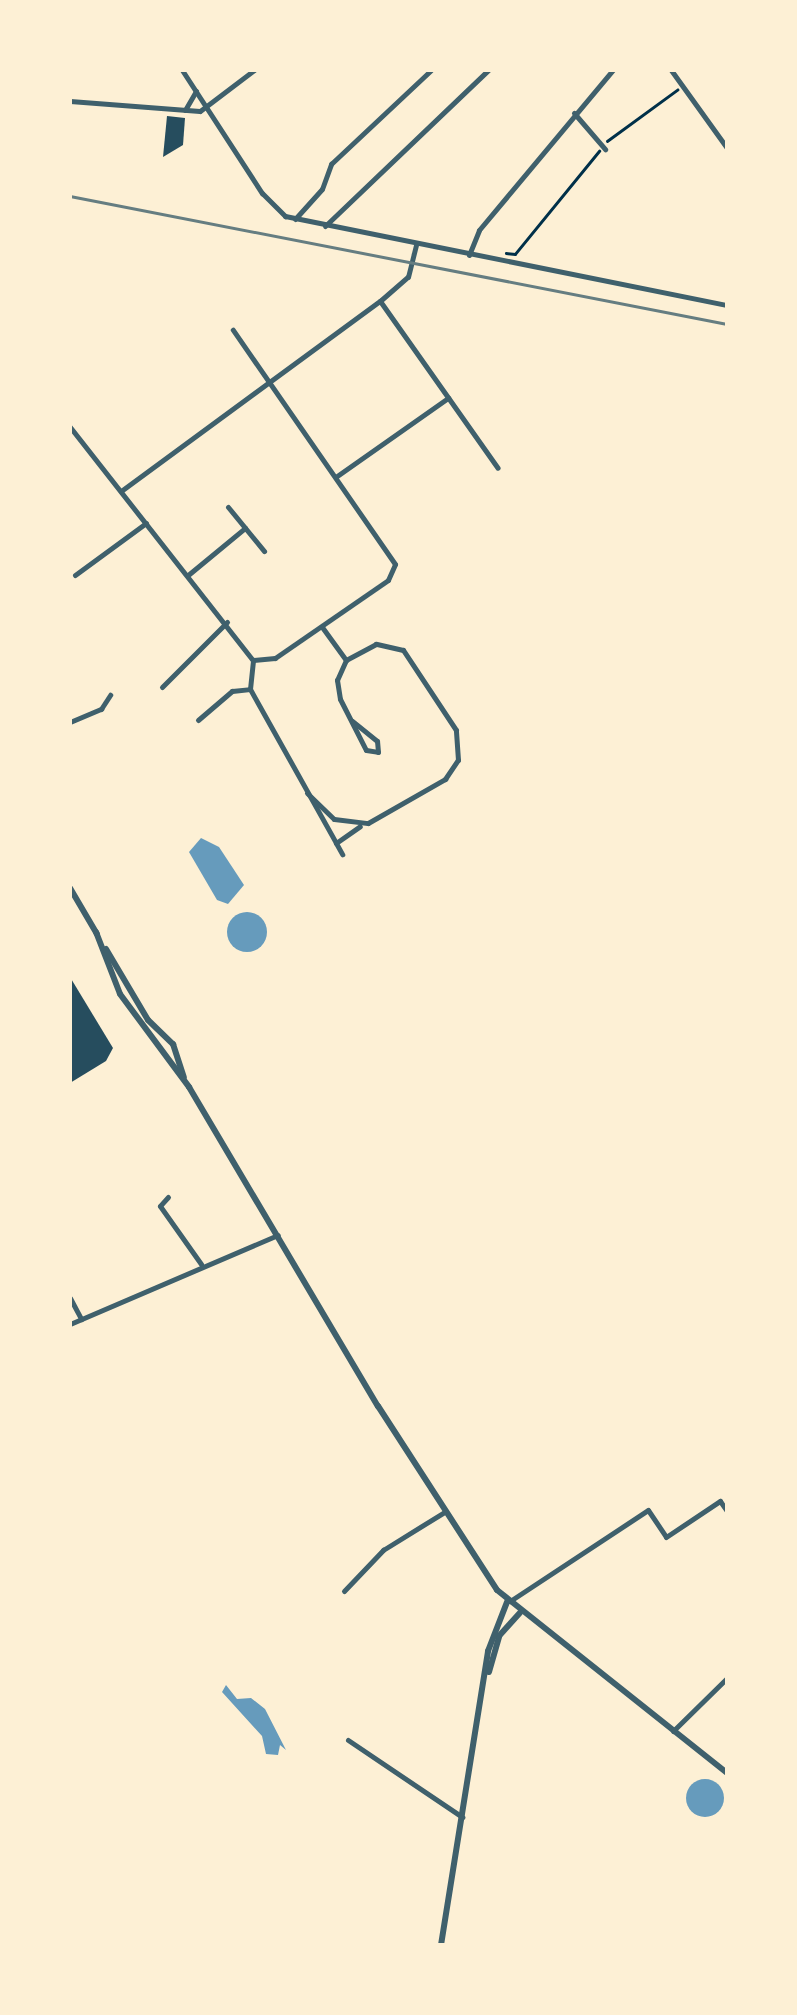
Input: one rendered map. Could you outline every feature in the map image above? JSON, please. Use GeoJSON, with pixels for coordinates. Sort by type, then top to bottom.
{"type":"FeatureCollection","features":[{"type":"Feature","properties":{"kind":"street"},"geometry":{"type":"LineString","coordinates":[[182,70],[270,204],[295,219],[727,305]]}},
{"type":"Feature","properties":{"kind":"street"},"geometry":{"type":"LineString","coordinates":[[70,101],[182,112],[207,109],[254,70]]}},
{"type":"Feature","properties":{"kind":"street"},"geometry":{"type":"LineString","coordinates":[[295,219],[322,189],[331,164],[430,70]]}},
{"type":"Feature","properties":{"kind":"street"},"geometry":{"type":"LineString","coordinates":[[325,226],[488,70]]}},
{"type":"Feature","properties":{"kind":"street"},"geometry":{"type":"LineString","coordinates":[[469,254],[479,230],[613,70]]}},
{"type":"Feature","properties":{"kind":"street"},"geometry":{"type":"LineString","coordinates":[[671,70],[727,148]]}},
{"type":"Feature","properties":{"kind":"street"},"geometry":{"type":"LineString","coordinates":[[182,112],[196,92]]}},
{"type":"Feature","properties":{"kind":"street"},"geometry":{"type":"LineString","coordinates":[[574,113],[604,148]]}},
{"type":"Feature","properties":{"kind":"street"},"geometry":{"type":"LineString","coordinates":[[122,492],[380,301],[408,276],[416,244]]}},
{"type":"Feature","properties":{"kind":"street"},"geometry":{"type":"LineString","coordinates":[[380,301],[498,468]]}},
{"type":"Feature","properties":{"kind":"street"},"geometry":{"type":"LineString","coordinates":[[233,330],[394,557],[391,578],[276,658],[253,660]]}},
{"type":"Feature","properties":{"kind":"street"},"geometry":{"type":"LineString","coordinates":[[336,476],[448,398]]}},
{"type":"Feature","properties":{"kind":"street"},"geometry":{"type":"LineString","coordinates":[[70,428],[253,660],[250,689],[342,854]]}},
{"type":"Feature","properties":{"kind":"street"},"geometry":{"type":"LineString","coordinates":[[228,506],[264,551]]}},
{"type":"Feature","properties":{"kind":"street"},"geometry":{"type":"LineString","coordinates":[[75,575],[146,523]]}},
{"type":"Feature","properties":{"kind":"street"},"geometry":{"type":"LineString","coordinates":[[188,575],[245,528]]}},
{"type":"Feature","properties":{"kind":"street"},"geometry":{"type":"LineString","coordinates":[[162,687],[226,622]]}},
{"type":"Feature","properties":{"kind":"street"},"geometry":{"type":"LineString","coordinates":[[322,626],[346,660]]}},
{"type":"Feature","properties":{"kind":"street"},"geometry":{"type":"LineString","coordinates":[[336,843],[362,824],[449,776],[460,745],[403,650],[376,644],[346,660],[337,689],[352,721],[368,752],[378,752],[378,743],[352,721]]}},
{"type":"Feature","properties":{"kind":"street"},"geometry":{"type":"LineString","coordinates":[[198,720],[232,691],[250,689]]}},
{"type":"Feature","properties":{"kind":"street"},"geometry":{"type":"LineString","coordinates":[[70,722],[101,709],[110,695]]}},
{"type":"Feature","properties":{"kind":"street"},"geometry":{"type":"LineString","coordinates":[[306,793],[334,819],[362,824]]}},
{"type":"Feature","properties":{"kind":"street"},"geometry":{"type":"LineString","coordinates":[[70,888],[144,1014],[176,1048],[189,1087],[278,1236],[446,1512],[508,1602],[727,1773]]}},
{"type":"Feature","properties":{"kind":"street"},"geometry":{"type":"LineString","coordinates":[[168,1197],[160,1206],[201,1264]]}},
{"type":"Feature","properties":{"kind":"street"},"geometry":{"type":"LineString","coordinates":[[70,1324],[201,1264],[278,1236]]}},
{"type":"Feature","properties":{"kind":"street"},"geometry":{"type":"LineString","coordinates":[[70,1298],[81,1320]]}},
{"type":"Feature","properties":{"kind":"street"},"geometry":{"type":"LineString","coordinates":[[441,1945],[492,1630],[508,1602],[648,1510],[666,1536],[720,1501],[727,1511]]}},
{"type":"Feature","properties":{"kind":"street"},"geometry":{"type":"LineString","coordinates":[[344,1592],[382,1550],[446,1512]]}},
{"type":"Feature","properties":{"kind":"street"},"geometry":{"type":"LineString","coordinates":[[482,1702],[497,1640],[520,1613]]}},
{"type":"Feature","properties":{"kind":"street"},"geometry":{"type":"LineString","coordinates":[[672,1731],[727,1678]]}},
{"type":"Feature","properties":{"kind":"street"},"geometry":{"type":"LineString","coordinates":[[348,1740],[462,1817]]}},
{"type":"Feature","properties":{"kind":"path"},"geometry":{"type":"LineString","coordinates":[[495,260],[496,252],[515,254],[604,148],[683,86]]}},
{"type":"Feature","properties":{"kind":"water"},"geometry":{"type":"Polygon","coordinates":[[[201,838],[219,847],[244,885],[228,904],[217,900],[189,852],[201,838]]]}},
{"type":"Feature","properties":{"kind":"water"},"geometry":{"type":"Polygon","coordinates":[[[247,912],[261,918],[267,932],[261,946],[247,952],[233,946],[227,932],[233,918],[247,912]]]}},
{"type":"Feature","properties":{"kind":"water"},"geometry":{"type":"Polygon","coordinates":[[[226,1685],[237,1699],[251,1698],[265,1709],[286,1750],[280,1745],[278,1755],[266,1754],[262,1736],[222,1692],[226,1685]]]}},
{"type":"Feature","properties":{"kind":"water"},"geometry":{"type":"Polygon","coordinates":[[[705,1779],[719,1784],[724,1798],[719,1812],[705,1817],[691,1812],[686,1798],[691,1784],[705,1779]]]}},
{"type":"Feature","properties":{"kind":"building"},"geometry":{"type":"Polygon","coordinates":[[[167,116],[185,118],[183,145],[163,157],[167,116]]]}},
{"type":"Feature","properties":{"kind":"building"},"geometry":{"type":"Polygon","coordinates":[[[70,977],[113,1048],[106,1061],[70,1083],[70,977]]]}},
{"type":"Feature","properties":{"kind":"railway"},"geometry":{"type":"LineString","coordinates":[[70,196],[727,324]]}}]}
